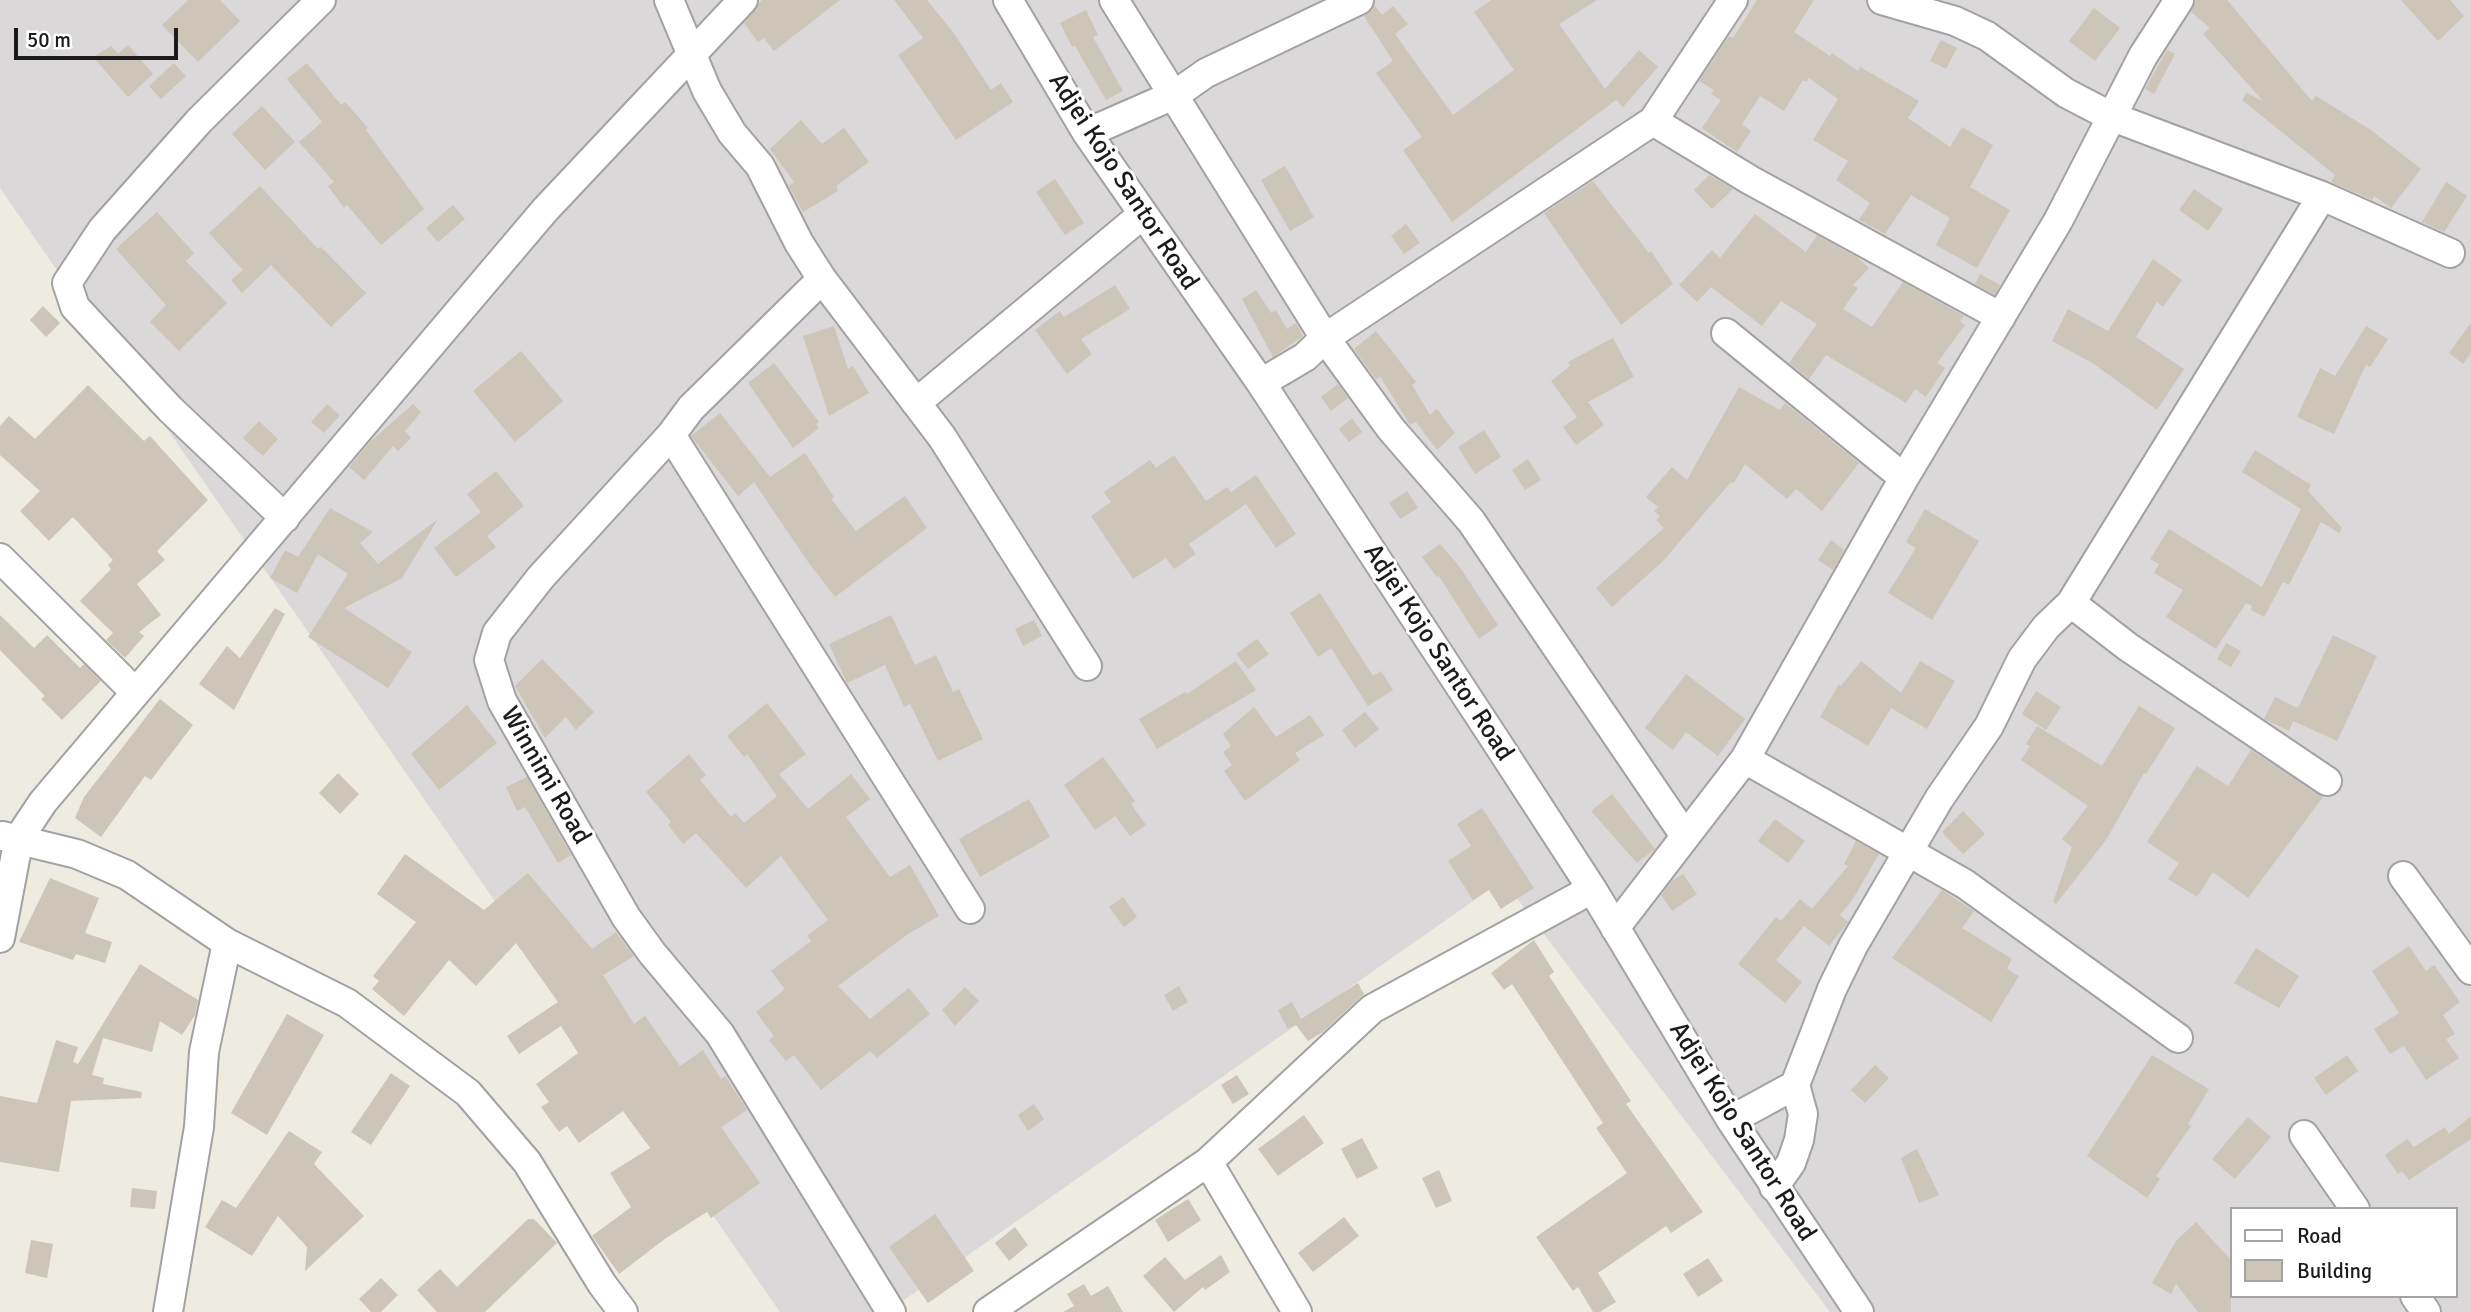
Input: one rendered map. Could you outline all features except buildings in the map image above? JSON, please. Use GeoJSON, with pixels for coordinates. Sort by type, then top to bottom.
{"type":"FeatureCollection","features":[{"type":"Feature","properties":{"kind":"street"},"geometry":{"type":"LineString","coordinates":[[285,518],[170,409],[75,307],[66,283],[103,230],[199,121],[321,0]]}},
{"type":"Feature","properties":{"kind":"street"},"geometry":{"type":"LineString","coordinates":[[669,0],[707,91],[733,133],[760,166],[822,279],[942,437],[1087,666]]}},
{"type":"Feature","properties":{"kind":"street"},"geometry":{"type":"LineString","coordinates":[[0,938],[9,837],[43,802],[545,210],[743,0]]}},
{"type":"Feature","properties":{"kind":"street","name":"Adjei Kojo Santor Road"},"geometry":{"type":"LineString","coordinates":[[1008,0],[1087,133],[1261,383],[1592,889],[1731,1120],[1859,1312]]}},
{"type":"Feature","properties":{"kind":"street"},"geometry":{"type":"LineString","coordinates":[[1114,0],[1325,338],[1391,429],[1471,521],[1685,836]]}},
{"type":"Feature","properties":{"kind":"street"},"geometry":{"type":"LineString","coordinates":[[1087,133],[1175,94],[1206,73],[1359,0]]}},
{"type":"Feature","properties":{"kind":"street"},"geometry":{"type":"LineString","coordinates":[[1261,383],[1653,121],[1733,0]]}},
{"type":"Feature","properties":{"kind":"street"},"geometry":{"type":"LineString","coordinates":[[1882,0],[1955,22],[1987,36],[2066,93],[2110,116],[2322,196],[2450,253]]}},
{"type":"Feature","properties":{"kind":"street"},"geometry":{"type":"LineString","coordinates":[[1615,928],[1745,759],[1905,478],[2058,220],[2143,56],[2179,0]]}},
{"type":"Feature","properties":{"kind":"street"},"geometry":{"type":"LineString","coordinates":[[1653,121],[1750,180],[2001,317]]}},
{"type":"Feature","properties":{"kind":"street"},"geometry":{"type":"LineString","coordinates":[[1774,1187],[1791,1163],[1799,1140],[1803,1114],[1795,1085],[1832,989],[1876,903],[1989,726],[2022,659],[2046,627],[2071,603],[2322,196]]}},
{"type":"Feature","properties":{"kind":"street"},"geometry":{"type":"LineString","coordinates":[[916,403],[1143,215]]}},
{"type":"Feature","properties":{"kind":"street","name":"Winnimi Road"},"geometry":{"type":"LineString","coordinates":[[822,279],[691,408],[671,435],[541,577],[497,633],[489,660],[502,701],[626,917],[720,1034],[891,1312]]}},
{"type":"Feature","properties":{"kind":"street"},"geometry":{"type":"LineString","coordinates":[[1726,333],[1905,478]]}},
{"type":"Feature","properties":{"kind":"street"},"geometry":{"type":"LineString","coordinates":[[671,435],[970,909]]}},
{"type":"Feature","properties":{"kind":"street"},"geometry":{"type":"LineString","coordinates":[[0,558],[135,692]]}},
{"type":"Feature","properties":{"kind":"street"},"geometry":{"type":"LineString","coordinates":[[2071,603],[2128,647],[2327,781]]}},
{"type":"Feature","properties":{"kind":"street"},"geometry":{"type":"LineString","coordinates":[[1745,759],[1908,851],[1998,906],[2178,1038]]}},
{"type":"Feature","properties":{"kind":"street"},"geometry":{"type":"LineString","coordinates":[[9,837],[77,854],[127,875],[227,943],[347,1003],[468,1093],[527,1162],[602,1284],[623,1312]]}},
{"type":"Feature","properties":{"kind":"street"},"geometry":{"type":"LineString","coordinates":[[2403,876],[2471,970]]}},
{"type":"Feature","properties":{"kind":"street"},"geometry":{"type":"LineString","coordinates":[[988,1312],[1208,1162],[1372,1009],[1592,889]]}},
{"type":"Feature","properties":{"kind":"street"},"geometry":{"type":"LineString","coordinates":[[168,1312],[199,1127],[204,1052],[227,943]]}},
{"type":"Feature","properties":{"kind":"street"},"geometry":{"type":"LineString","coordinates":[[1731,1120],[1795,1085]]}},
{"type":"Feature","properties":{"kind":"street"},"geometry":{"type":"LineString","coordinates":[[2304,1135],[2354,1207]]}},
{"type":"Feature","properties":{"kind":"street"},"geometry":{"type":"LineString","coordinates":[[1208,1162],[1297,1312]]}},
{"type":"Feature","properties":{"kind":"shaded area"},"geometry":{"type":"Polygon","coordinates":[[[0,0],[2471,0],[2471,1312],[1830,1312],[1503,880],[887,1312],[780,1312],[0,188],[0,0]]]}}]}
